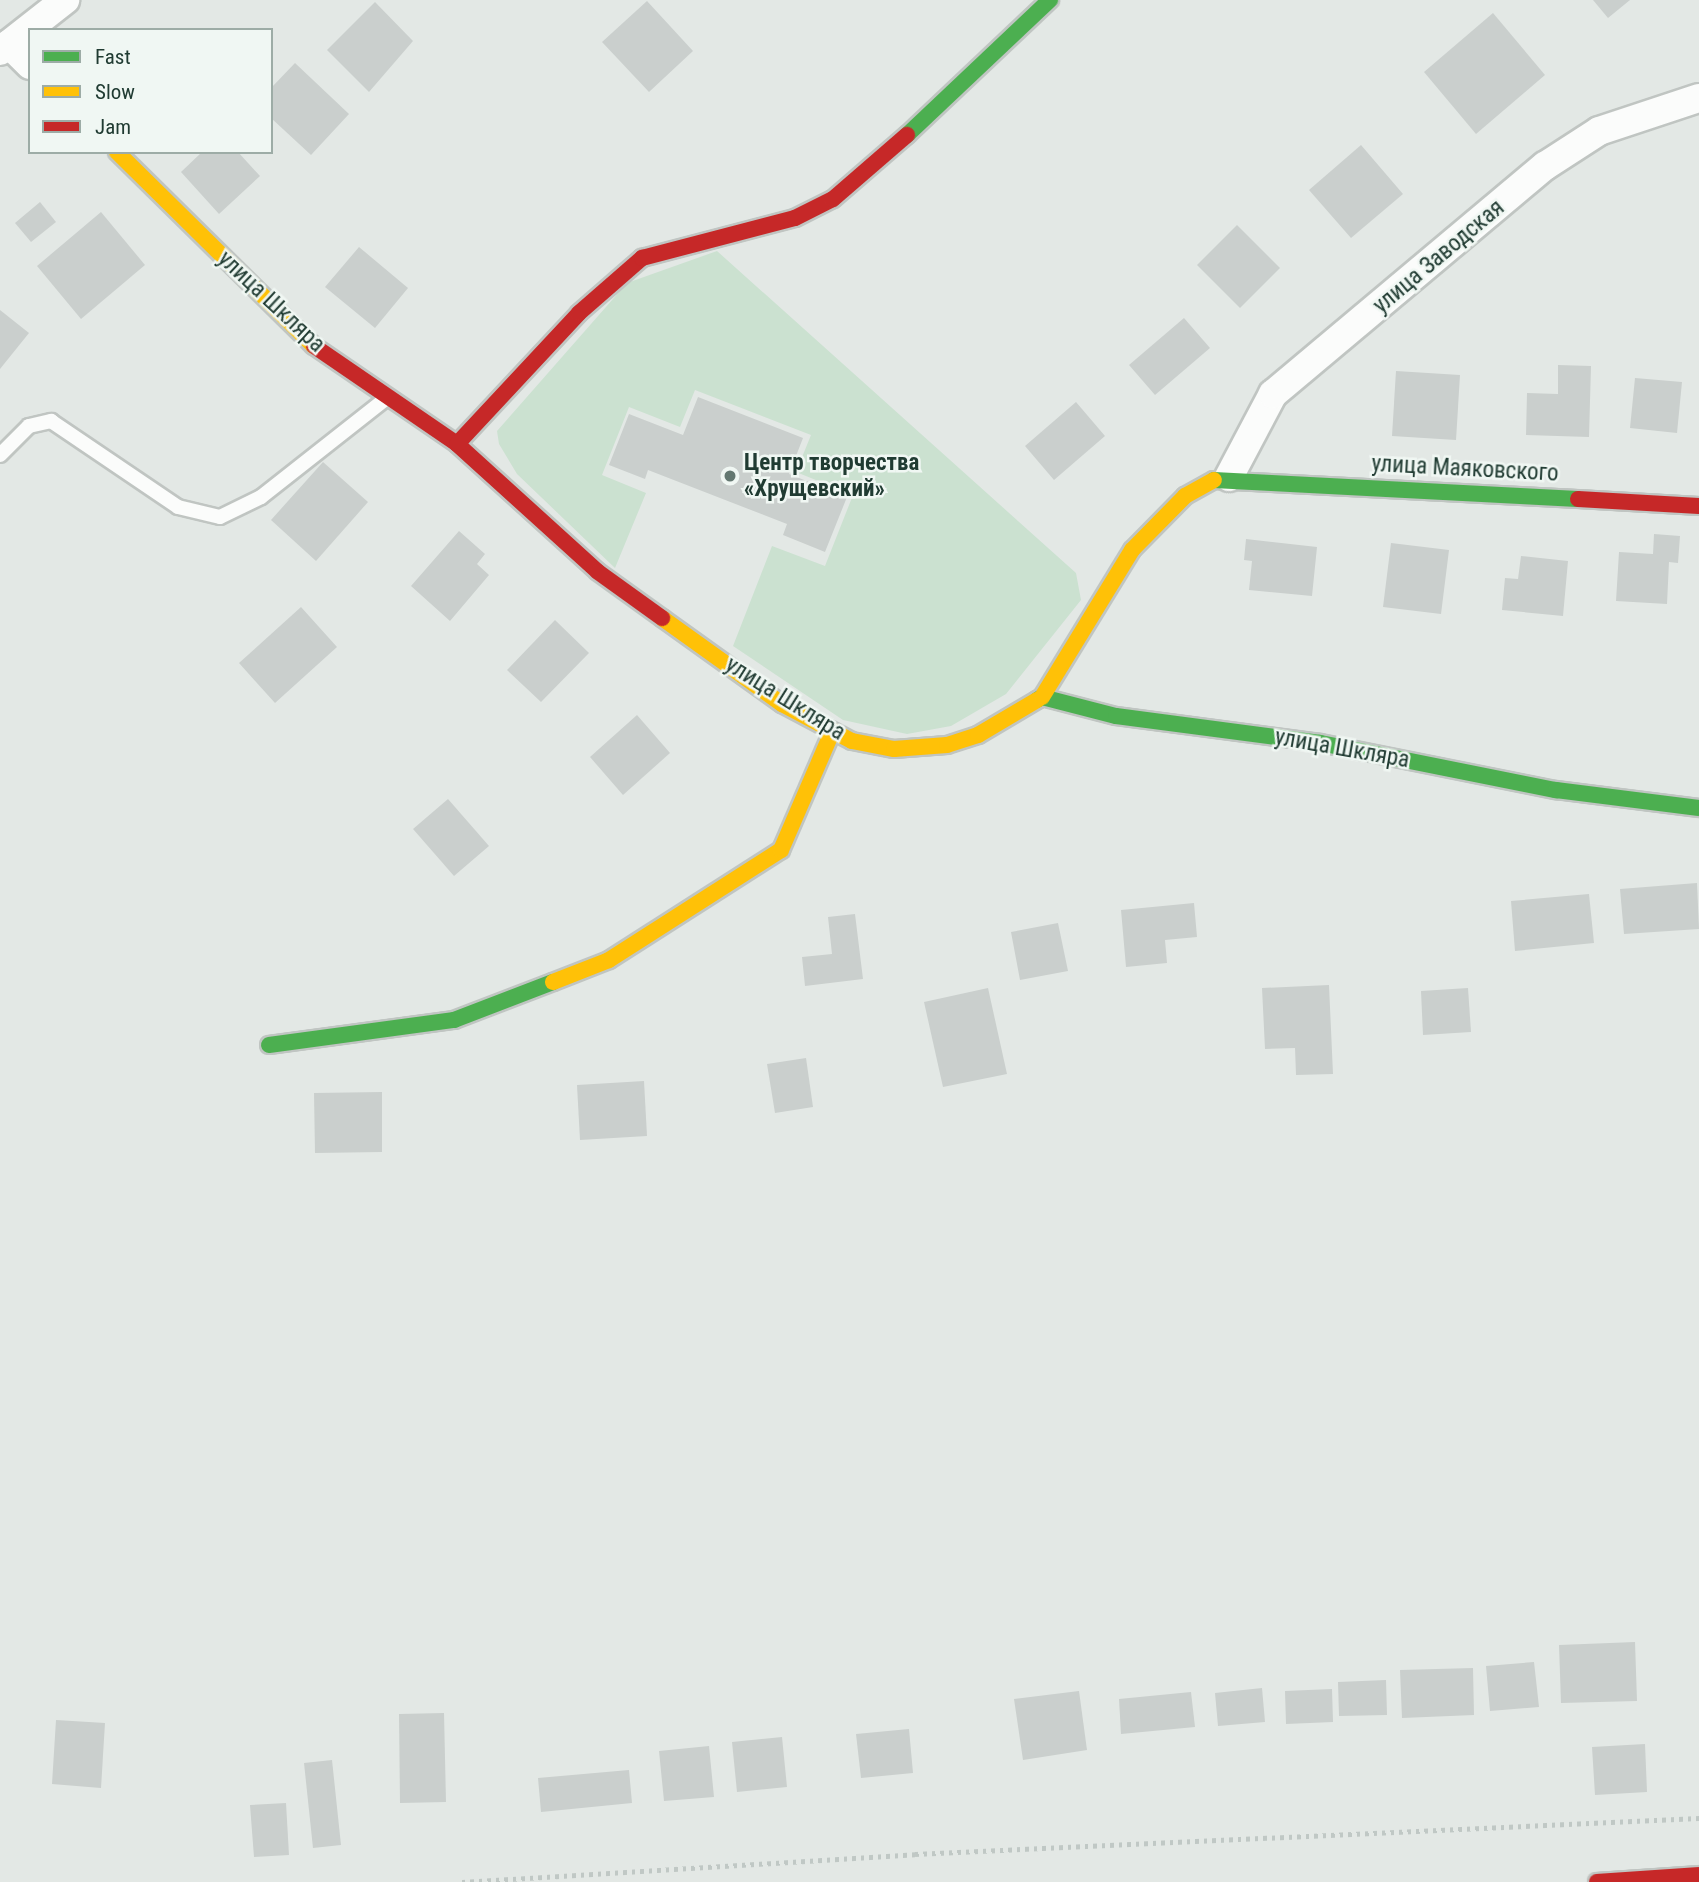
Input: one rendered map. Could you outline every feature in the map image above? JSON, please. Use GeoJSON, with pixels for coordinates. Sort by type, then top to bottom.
{"type":"FeatureCollection","features":[{"type":"Feature","properties":{"kind":"street"},"geometry":{"type":"LineString","coordinates":[[29,28],[65,0]]}},
{"type":"Feature","properties":{"kind":"street"},"geometry":{"type":"LineString","coordinates":[[457,444],[620,275],[642,258],[795,218],[833,199],[870,170],[1050,0]]}},
{"type":"Feature","properties":{"kind":"street"},"geometry":{"type":"LineString","coordinates":[[28,29],[4,48],[28,64]]}},
{"type":"Feature","properties":{"kind":"street","name":"улица Заводская"},"geometry":{"type":"LineString","coordinates":[[1229,477],[1273,394],[1545,166],[1599,131],[1699,98]]}},
{"type":"Feature","properties":{"kind":"street","name":"улица Шкляра"},"geometry":{"type":"LineString","coordinates":[[119,154],[306,341],[457,444],[598,572],[782,704],[832,732],[878,748],[947,745],[978,736],[1042,697],[1116,716],[1320,743],[1556,790],[1699,808]]}},
{"type":"Feature","properties":{"kind":"street"},"geometry":{"type":"LineString","coordinates":[[1042,697],[1132,550],[1185,496],[1207,482],[1229,477]]}},
{"type":"Feature","properties":{"kind":"street","name":"улица Маяковского"},"geometry":{"type":"LineString","coordinates":[[1229,477],[1699,506]]}},
{"type":"Feature","properties":{"kind":"street"},"geometry":{"type":"LineString","coordinates":[[269,1045],[454,1020],[609,960],[781,850],[832,732]]}},
{"type":"Feature","properties":{"kind":"street"},"geometry":{"type":"LineString","coordinates":[[1597,1882],[1699,1875]]}},
{"type":"Feature","properties":{"kind":"lane"},"geometry":{"type":"LineString","coordinates":[[0,455],[29,426],[51,421],[178,507],[220,517],[261,497],[388,397]]}},
{"type":"Feature","properties":{"kind":"path"},"geometry":{"type":"LineString","coordinates":[[462,1882],[915,1854],[1699,1818]]}},
{"type":"Feature","properties":{"kind":"green space"},"geometry":{"type":"Polygon","coordinates":[[[717,251],[1076,573],[1081,600],[1006,694],[951,726],[907,734],[843,720],[733,646],[772,546],[825,566],[853,495],[796,472],[811,435],[695,390],[680,427],[629,407],[602,475],[646,493],[615,568],[517,474],[499,444],[497,431],[627,283],[717,251]]]}},
{"type":"Feature","properties":{"kind":"building"},"geometry":{"type":"Polygon","coordinates":[[[1593,0],[1630,0],[1608,18],[1593,0]]]}},
{"type":"Feature","properties":{"kind":"building"},"geometry":{"type":"Polygon","coordinates":[[[647,1],[693,51],[649,92],[602,42],[647,1]]]}},
{"type":"Feature","properties":{"kind":"building"},"geometry":{"type":"Polygon","coordinates":[[[375,2],[413,41],[369,92],[327,50],[375,2]]]}},
{"type":"Feature","properties":{"kind":"building"},"geometry":{"type":"Polygon","coordinates":[[[1493,13],[1545,75],[1476,134],[1424,72],[1493,13]]]}},
{"type":"Feature","properties":{"kind":"building"},"geometry":{"type":"Polygon","coordinates":[[[295,63],[349,114],[311,155],[273,120],[273,86],[295,63]]]}},
{"type":"Feature","properties":{"kind":"building"},"geometry":{"type":"Polygon","coordinates":[[[1361,145],[1403,194],[1351,238],[1309,190],[1361,145]]]}},
{"type":"Feature","properties":{"kind":"building"},"geometry":{"type":"Polygon","coordinates":[[[200,154],[240,154],[260,176],[219,214],[181,172],[200,154]]]}},
{"type":"Feature","properties":{"kind":"building"},"geometry":{"type":"Polygon","coordinates":[[[40,202],[56,222],[31,242],[15,223],[40,202]]]}},
{"type":"Feature","properties":{"kind":"building"},"geometry":{"type":"Polygon","coordinates":[[[101,212],[145,265],[81,319],[37,266],[101,212]]]}},
{"type":"Feature","properties":{"kind":"building"},"geometry":{"type":"Polygon","coordinates":[[[1237,225],[1280,268],[1240,308],[1197,265],[1237,225]]]}},
{"type":"Feature","properties":{"kind":"building"},"geometry":{"type":"Polygon","coordinates":[[[359,247],[408,288],[375,328],[325,287],[359,247]]]}},
{"type":"Feature","properties":{"kind":"building"},"geometry":{"type":"Polygon","coordinates":[[[0,310],[29,333],[0,369],[0,310]]]}},
{"type":"Feature","properties":{"kind":"building"},"geometry":{"type":"Polygon","coordinates":[[[1184,318],[1210,348],[1155,395],[1129,365],[1184,318]]]}},
{"type":"Feature","properties":{"kind":"building"},"geometry":{"type":"Polygon","coordinates":[[[1558,365],[1591,366],[1589,437],[1526,435],[1527,393],[1558,394],[1558,365]]]}},
{"type":"Feature","properties":{"kind":"building"},"geometry":{"type":"Polygon","coordinates":[[[1396,371],[1460,375],[1456,440],[1392,436],[1396,371]]]}},
{"type":"Feature","properties":{"kind":"building"},"geometry":{"type":"Polygon","coordinates":[[[1635,378],[1682,382],[1677,433],[1630,428],[1635,378]]]}},
{"type":"Feature","properties":{"kind":"building","name":"Центр творчества «Хрущевский»"},"geometry":{"type":"Polygon","coordinates":[[[698,397],[803,438],[789,474],[847,497],[825,552],[783,535],[787,524],[648,470],[645,479],[609,465],[629,414],[683,435],[698,397]]]}},
{"type":"Feature","properties":{"kind":"building"},"geometry":{"type":"Polygon","coordinates":[[[1076,402],[1105,436],[1054,480],[1025,446],[1076,402]]]}},
{"type":"Feature","properties":{"kind":"building"},"geometry":{"type":"Polygon","coordinates":[[[323,462],[368,502],[316,561],[271,520],[323,462]]]}},
{"type":"Feature","properties":{"kind":"building"},"geometry":{"type":"Polygon","coordinates":[[[459,531],[485,554],[477,564],[489,575],[450,621],[411,586],[459,531]]]}},
{"type":"Feature","properties":{"kind":"building"},"geometry":{"type":"Polygon","coordinates":[[[1654,534],[1680,536],[1678,563],[1669,562],[1667,604],[1616,601],[1619,552],[1653,554],[1654,534]]]}},
{"type":"Feature","properties":{"kind":"building"},"geometry":{"type":"Polygon","coordinates":[[[1246,539],[1317,547],[1312,596],[1249,590],[1252,561],[1244,560],[1246,539]]]}},
{"type":"Feature","properties":{"kind":"building"},"geometry":{"type":"Polygon","coordinates":[[[1391,543],[1449,550],[1441,614],[1383,607],[1391,543]]]}},
{"type":"Feature","properties":{"kind":"building"},"geometry":{"type":"Polygon","coordinates":[[[1521,556],[1568,561],[1563,616],[1502,610],[1505,578],[1518,579],[1521,556]]]}},
{"type":"Feature","properties":{"kind":"building"},"geometry":{"type":"Polygon","coordinates":[[[301,607],[337,647],[275,703],[239,663],[301,607]]]}},
{"type":"Feature","properties":{"kind":"building"},"geometry":{"type":"Polygon","coordinates":[[[555,620],[589,653],[541,702],[507,670],[555,620]]]}},
{"type":"Feature","properties":{"kind":"building"},"geometry":{"type":"Polygon","coordinates":[[[637,715],[670,753],[623,795],[590,757],[637,715]]]}},
{"type":"Feature","properties":{"kind":"building"},"geometry":{"type":"Polygon","coordinates":[[[448,799],[489,846],[454,876],[413,829],[448,799]]]}},
{"type":"Feature","properties":{"kind":"building"},"geometry":{"type":"Polygon","coordinates":[[[1697,883],[1699,929],[1624,934],[1620,889],[1697,883]]]}},
{"type":"Feature","properties":{"kind":"building"},"geometry":{"type":"Polygon","coordinates":[[[1589,894],[1594,943],[1515,951],[1511,901],[1589,894]]]}},
{"type":"Feature","properties":{"kind":"building"},"geometry":{"type":"Polygon","coordinates":[[[1194,903],[1197,937],[1165,940],[1167,963],[1126,967],[1121,910],[1194,903]]]}},
{"type":"Feature","properties":{"kind":"building"},"geometry":{"type":"Polygon","coordinates":[[[855,914],[863,979],[805,986],[802,957],[832,954],[828,917],[855,914]]]}},
{"type":"Feature","properties":{"kind":"building"},"geometry":{"type":"Polygon","coordinates":[[[1058,923],[1068,971],[1020,980],[1011,932],[1058,923]]]}},
{"type":"Feature","properties":{"kind":"building"},"geometry":{"type":"Polygon","coordinates":[[[1329,985],[1333,1074],[1296,1075],[1295,1048],[1265,1049],[1262,988],[1329,985]]]}},
{"type":"Feature","properties":{"kind":"building"},"geometry":{"type":"Polygon","coordinates":[[[988,988],[1007,1074],[943,1087],[924,1002],[988,988]]]}},
{"type":"Feature","properties":{"kind":"building"},"geometry":{"type":"Polygon","coordinates":[[[1468,988],[1471,1032],[1423,1035],[1421,991],[1468,988]]]}},
{"type":"Feature","properties":{"kind":"building"},"geometry":{"type":"Polygon","coordinates":[[[806,1058],[813,1107],[775,1113],[767,1064],[806,1058]]]}},
{"type":"Feature","properties":{"kind":"building"},"geometry":{"type":"Polygon","coordinates":[[[644,1081],[647,1136],[580,1140],[577,1085],[644,1081]]]}},
{"type":"Feature","properties":{"kind":"building"},"geometry":{"type":"Polygon","coordinates":[[[382,1092],[382,1152],[315,1153],[314,1093],[382,1092]]]}},
{"type":"Feature","properties":{"kind":"building"},"geometry":{"type":"Polygon","coordinates":[[[1635,1642],[1637,1701],[1561,1703],[1559,1645],[1635,1642]]]}},
{"type":"Feature","properties":{"kind":"building"},"geometry":{"type":"Polygon","coordinates":[[[1534,1662],[1539,1707],[1490,1711],[1486,1666],[1534,1662]]]}},
{"type":"Feature","properties":{"kind":"building"},"geometry":{"type":"Polygon","coordinates":[[[1473,1668],[1474,1715],[1402,1718],[1400,1670],[1473,1668]]]}},
{"type":"Feature","properties":{"kind":"building"},"geometry":{"type":"Polygon","coordinates":[[[1386,1680],[1387,1715],[1339,1716],[1338,1682],[1386,1680]]]}},
{"type":"Feature","properties":{"kind":"building"},"geometry":{"type":"Polygon","coordinates":[[[1262,1688],[1265,1722],[1218,1726],[1215,1693],[1262,1688]]]}},
{"type":"Feature","properties":{"kind":"building"},"geometry":{"type":"Polygon","coordinates":[[[1332,1689],[1333,1722],[1286,1724],[1285,1691],[1332,1689]]]}},
{"type":"Feature","properties":{"kind":"building"},"geometry":{"type":"Polygon","coordinates":[[[1079,1691],[1087,1750],[1023,1760],[1014,1699],[1079,1691]]]}},
{"type":"Feature","properties":{"kind":"building"},"geometry":{"type":"Polygon","coordinates":[[[1191,1692],[1195,1727],[1121,1734],[1119,1699],[1191,1692]]]}},
{"type":"Feature","properties":{"kind":"building"},"geometry":{"type":"Polygon","coordinates":[[[444,1713],[446,1802],[400,1803],[399,1714],[444,1713]]]}},
{"type":"Feature","properties":{"kind":"building"},"geometry":{"type":"Polygon","coordinates":[[[56,1720],[105,1723],[101,1788],[52,1784],[56,1720]]]}},
{"type":"Feature","properties":{"kind":"building"},"geometry":{"type":"Polygon","coordinates":[[[909,1729],[913,1773],[861,1778],[856,1734],[909,1729]]]}},
{"type":"Feature","properties":{"kind":"building"},"geometry":{"type":"Polygon","coordinates":[[[782,1737],[787,1787],[737,1792],[732,1742],[782,1737]]]}},
{"type":"Feature","properties":{"kind":"building"},"geometry":{"type":"Polygon","coordinates":[[[1645,1744],[1647,1792],[1595,1795],[1592,1747],[1645,1744]]]}},
{"type":"Feature","properties":{"kind":"building"},"geometry":{"type":"Polygon","coordinates":[[[709,1746],[714,1797],[664,1801],[659,1751],[709,1746]]]}},
{"type":"Feature","properties":{"kind":"building"},"geometry":{"type":"Polygon","coordinates":[[[332,1760],[341,1845],[313,1848],[304,1763],[332,1760]]]}},
{"type":"Feature","properties":{"kind":"building"},"geometry":{"type":"Polygon","coordinates":[[[629,1770],[632,1803],[541,1812],[538,1778],[629,1770]]]}},
{"type":"Feature","properties":{"kind":"building"},"geometry":{"type":"Polygon","coordinates":[[[286,1803],[289,1855],[254,1857],[250,1805],[286,1803]]]}},
{"type":"Feature","properties":{"kind":"traffic: fast"},"geometry":{"type":"LineString","coordinates":[[907,135],[1050,0]]}},
{"type":"Feature","properties":{"kind":"traffic: fast"},"geometry":{"type":"LineString","coordinates":[[1214,480],[1578,499]]}},
{"type":"Feature","properties":{"kind":"traffic: fast"},"geometry":{"type":"LineString","coordinates":[[1037,700],[1042,697],[1116,716],[1320,743],[1556,790],[1699,808]]}},
{"type":"Feature","properties":{"kind":"traffic: fast"},"geometry":{"type":"LineString","coordinates":[[269,1045],[454,1020],[553,982]]}},
{"type":"Feature","properties":{"kind":"traffic: slow"},"geometry":{"type":"LineString","coordinates":[[119,154],[314,346]]}},
{"type":"Feature","properties":{"kind":"traffic: slow"},"geometry":{"type":"LineString","coordinates":[[1042,697],[1132,550],[1185,496],[1214,480]]}},
{"type":"Feature","properties":{"kind":"traffic: slow"},"geometry":{"type":"LineString","coordinates":[[662,618],[782,704],[852,741],[894,749],[947,745],[978,735],[1037,700]]}},
{"type":"Feature","properties":{"kind":"traffic: slow"},"geometry":{"type":"LineString","coordinates":[[553,982],[609,960],[781,850],[832,732]]}},
{"type":"Feature","properties":{"kind":"traffic: jam"},"geometry":{"type":"LineString","coordinates":[[457,444],[579,313],[642,258],[795,218],[833,199],[907,135]]}},
{"type":"Feature","properties":{"kind":"traffic: jam"},"geometry":{"type":"LineString","coordinates":[[314,346],[457,444],[598,572],[662,618]]}},
{"type":"Feature","properties":{"kind":"traffic: jam"},"geometry":{"type":"LineString","coordinates":[[1578,499],[1699,506]]}},
{"type":"Feature","properties":{"kind":"traffic: jam"},"geometry":{"type":"LineString","coordinates":[[1597,1882],[1699,1875]]}},
{"type":"Feature","properties":{"kind":"place","name":"Центр творчества «Хрущевский»"},"geometry":{"type":"Point","coordinates":[730,476]}}]}
